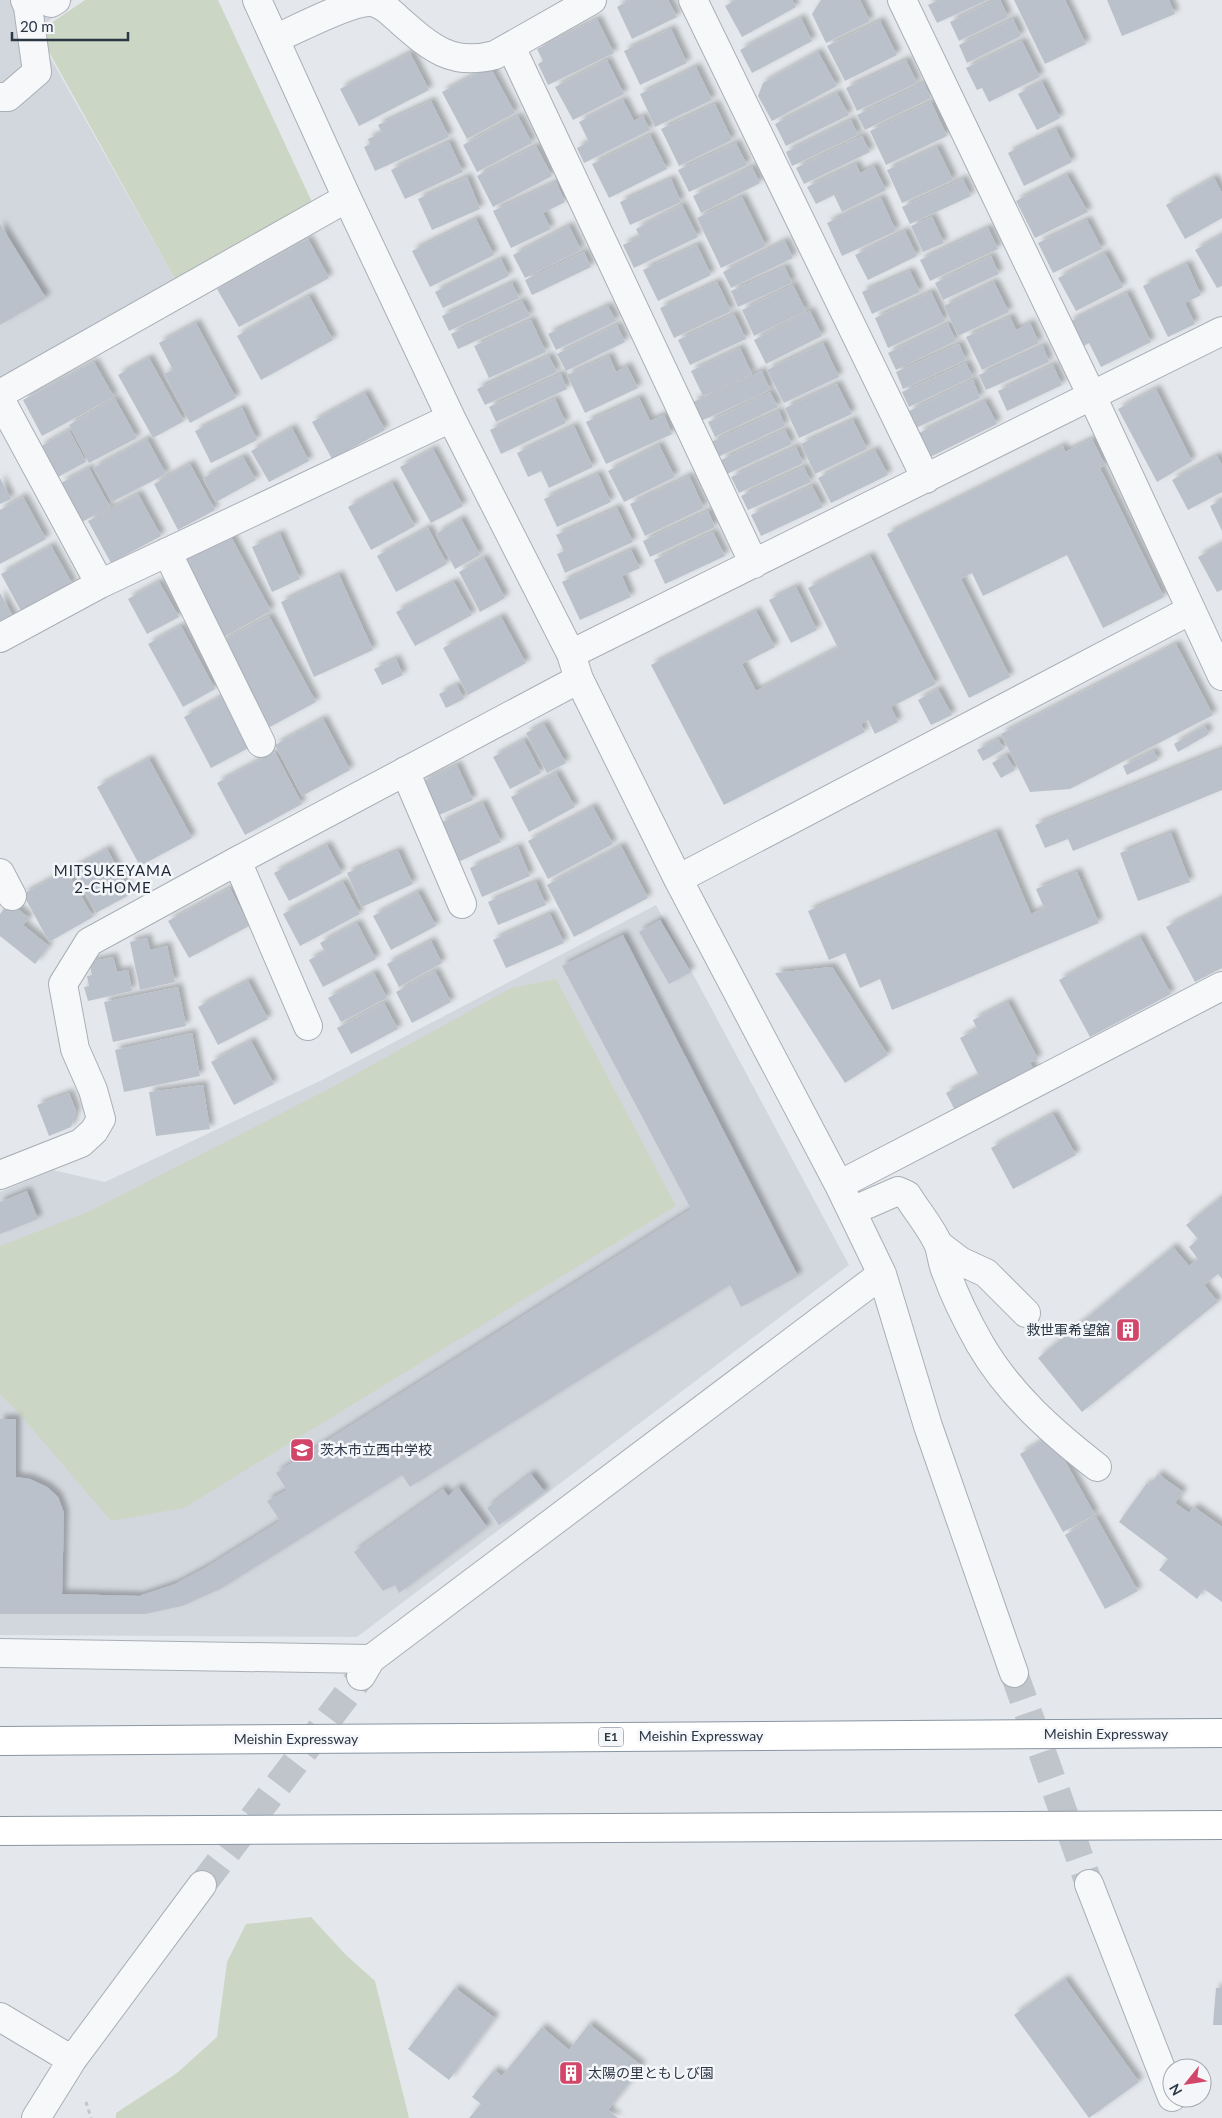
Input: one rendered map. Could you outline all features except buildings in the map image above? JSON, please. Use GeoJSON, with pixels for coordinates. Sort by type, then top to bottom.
{"type":"FeatureCollection","features":[{"type":"Feature","properties":{"kind":"highway","name":"Meishin Expressway"},"geometry":{"type":"LineString","coordinates":[[0,1741],[1222,1733]]}},
{"type":"Feature","properties":{"kind":"highway"},"geometry":{"type":"LineString","coordinates":[[0,1831],[1222,1825]]}},
{"type":"Feature","properties":{"kind":"street"},"geometry":{"type":"LineString","coordinates":[[257,0],[347,198],[451,418],[678,879],[839,1184],[882,1274],[928,1426],[1014,1673]]}},
{"type":"Feature","properties":{"kind":"street"},"geometry":{"type":"LineString","coordinates":[[275,39],[355,4],[370,2],[382,5],[429,46],[453,57],[465,59],[484,58],[511,47],[592,0]]}},
{"type":"Feature","properties":{"kind":"street"},"geometry":{"type":"LineString","coordinates":[[693,0],[926,479]]}},
{"type":"Feature","properties":{"kind":"street"},"geometry":{"type":"LineString","coordinates":[[902,0],[1092,396],[1222,676]]}},
{"type":"Feature","properties":{"kind":"street"},"geometry":{"type":"LineString","coordinates":[[0,97],[8,97],[36,72],[28,7],[44,1]]}},
{"type":"Feature","properties":{"kind":"street"},"geometry":{"type":"LineString","coordinates":[[511,47],[754,564]]}},
{"type":"Feature","properties":{"kind":"street"},"geometry":{"type":"LineString","coordinates":[[0,394],[347,198]]}},
{"type":"Feature","properties":{"kind":"street"},"geometry":{"type":"LineString","coordinates":[[0,1175],[81,1143],[94,1131],[101,1118],[93,1090],[75,1049],[63,984],[89,942],[405,771],[575,667],[754,564],[1222,331]]}},
{"type":"Feature","properties":{"kind":"street"},"geometry":{"type":"LineString","coordinates":[[0,399],[100,584]]}},
{"type":"Feature","properties":{"kind":"street"},"geometry":{"type":"LineString","coordinates":[[0,638],[100,584],[451,418]]}},
{"type":"Feature","properties":{"kind":"street"},"geometry":{"type":"LineString","coordinates":[[168,552],[261,743]]}},
{"type":"Feature","properties":{"kind":"street"},"geometry":{"type":"LineString","coordinates":[[678,879],[1191,610]]}},
{"type":"Feature","properties":{"kind":"street"},"geometry":{"type":"LineString","coordinates":[[405,771],[462,904]]}},
{"type":"Feature","properties":{"kind":"street"},"geometry":{"type":"LineString","coordinates":[[237,861],[308,1026]]}},
{"type":"Feature","properties":{"kind":"street"},"geometry":{"type":"LineString","coordinates":[[839,1184],[1222,986]]}},
{"type":"Feature","properties":{"kind":"street"},"geometry":{"type":"LineString","coordinates":[[852,1211],[898,1191],[907,1195],[939,1246],[945,1270],[957,1299],[980,1345],[999,1372],[1039,1419],[1097,1467]]}},
{"type":"Feature","properties":{"kind":"street"},"geometry":{"type":"LineString","coordinates":[[939,1246],[960,1261],[986,1272],[1026,1313]]}},
{"type":"Feature","properties":{"kind":"street"},"geometry":{"type":"LineString","coordinates":[[0,1653],[366,1667],[882,1274]]}},
{"type":"Feature","properties":{"kind":"street"},"geometry":{"type":"LineString","coordinates":[[1089,1884],[1162,2071]]}},
{"type":"Feature","properties":{"kind":"street"},"geometry":{"type":"LineString","coordinates":[[36,2118],[72,2060],[202,1885]]}},
{"type":"Feature","properties":{"kind":"street"},"geometry":{"type":"LineString","coordinates":[[0,2017],[72,2060]]}},
{"type":"Feature","properties":{"kind":"shaded area"},"geometry":{"type":"Polygon","coordinates":[[[0,0],[73,0],[36,32],[176,281],[0,379],[0,0]]]}},
{"type":"Feature","properties":{"kind":"shaded area","name":"茨木市立西中学校"},"geometry":{"type":"Polygon","coordinates":[[[656,905],[849,1265],[357,1637],[0,1635],[0,1192],[53,1170],[105,1182],[320,1081],[656,905]]]}},
{"type":"Feature","properties":{"kind":"green space"},"geometry":{"type":"Polygon","coordinates":[[[85,0],[218,0],[312,202],[176,281],[38,32],[85,0]]]}},
{"type":"Feature","properties":{"kind":"green space"},"geometry":{"type":"Polygon","coordinates":[[[556,979],[676,1206],[184,1508],[111,1521],[16,1410],[0,1394],[0,1246],[90,1211],[327,1090],[511,988],[556,979]]]}},
{"type":"Feature","properties":{"kind":"green space"},"geometry":{"type":"Polygon","coordinates":[[[311,1917],[346,1955],[375,1981],[409,2118],[116,2118],[116,2113],[177,2073],[217,2037],[227,1962],[246,1924],[311,1917]]]}},
{"type":"Feature","properties":{"kind":"tunnel"},"geometry":{"type":"LineString","coordinates":[[1014,1673],[1089,1884]]}},
{"type":"Feature","properties":{"kind":"tunnel"},"geometry":{"type":"LineString","coordinates":[[202,1885],[361,1676]]}},
{"type":"Feature","properties":{"kind":"place","name":"救世軍希望舘"},"geometry":{"type":"Point","coordinates":[1128,1330]}},
{"type":"Feature","properties":{"kind":"place","name":"茨木市立西中学校"},"geometry":{"type":"Point","coordinates":[302,1450]}},
{"type":"Feature","properties":{"kind":"place","name":"太陽の里ともしび園"},"geometry":{"type":"Point","coordinates":[571,2073]}},
{"type":"Feature","properties":{"kind":"district","name":"MITSUKEYAMA 2-CHOME"},"geometry":{"type":"Point","coordinates":[113,880]}}]}
